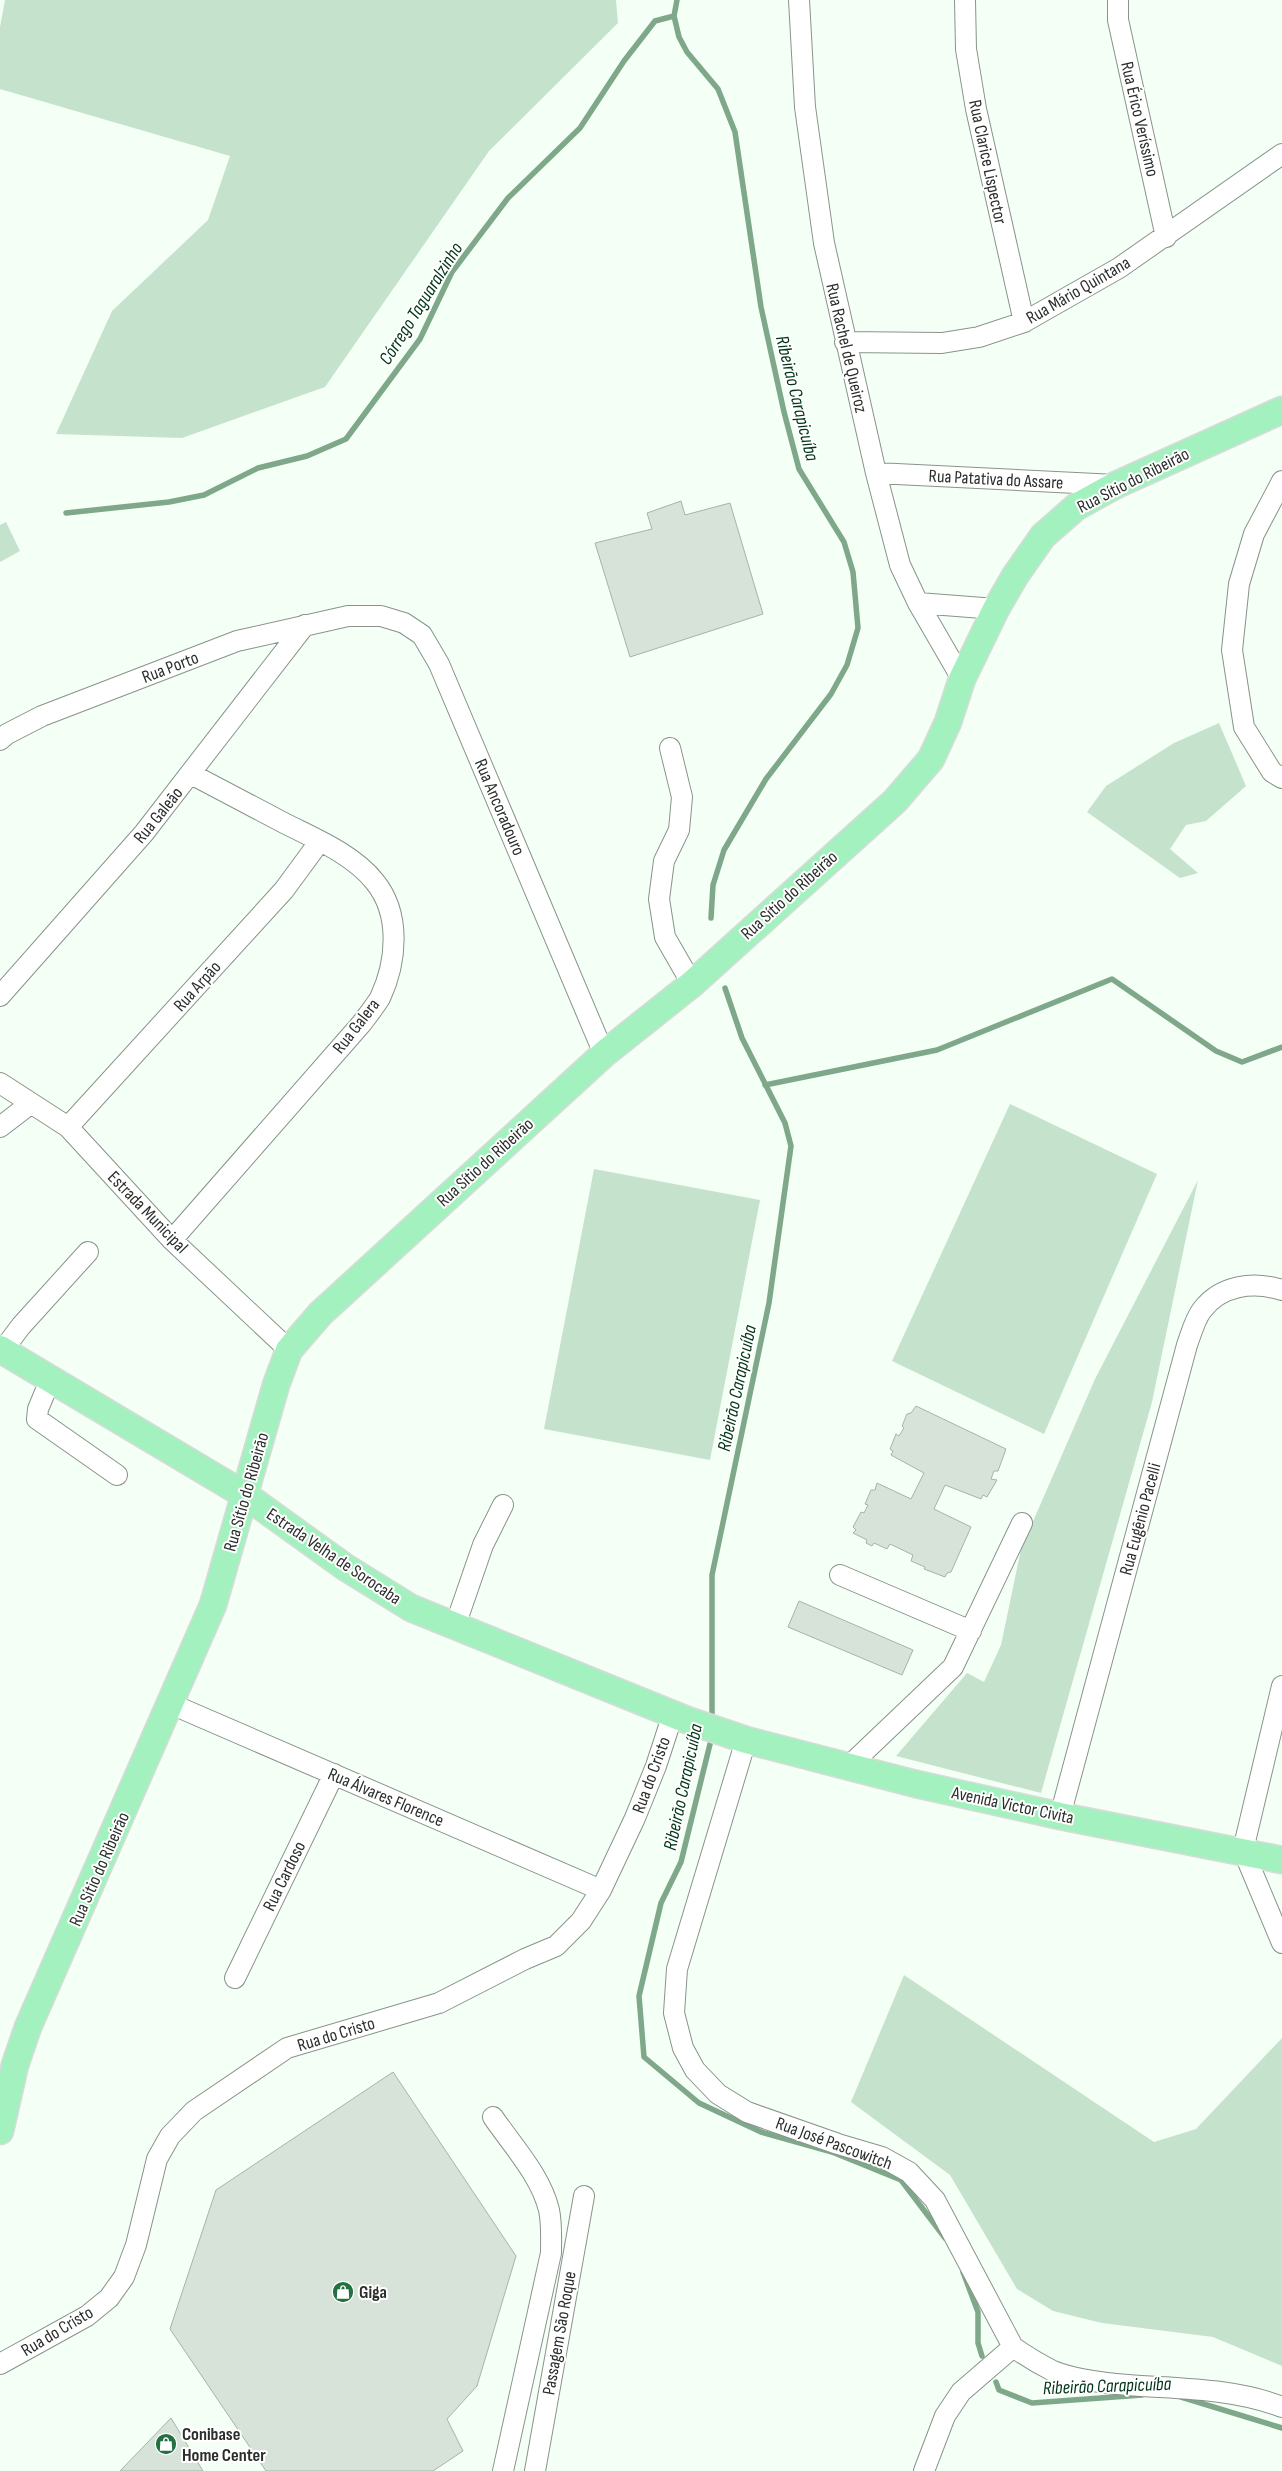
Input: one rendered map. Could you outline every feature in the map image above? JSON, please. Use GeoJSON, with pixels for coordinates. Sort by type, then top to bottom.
{"type":"FeatureCollection","features":[{"type":"Feature","properties":{"kind":"main road","name":"Rua Sítio do Ribeirão"},"geometry":{"type":"LineString","coordinates":[[0,2131],[15,2065],[28,2027],[213,1605],[276,1385],[289,1350],[320,1314],[604,1054],[692,984],[895,801],[931,759],[948,722],[962,679],[996,608],[1015,576],[1043,536],[1076,507],[1116,485],[1276,415]]}},
{"type":"Feature","properties":{"kind":"main road","name":"Estrada Velha de Sorocaba"},"geometry":{"type":"LineString","coordinates":[[2,1349],[245,1495],[346,1567],[411,1608],[680,1717],[740,1739]]}},
{"type":"Feature","properties":{"kind":"main road","name":"Avenida Victor Civita"},"geometry":{"type":"LineString","coordinates":[[740,1739],[1060,1816],[1244,1850],[1282,1860]]}},
{"type":"Feature","properties":{"kind":"street","name":"Rua Rachel de Queiroz"},"geometry":{"type":"LineString","coordinates":[[799,0],[805,107],[824,243],[876,473],[900,565],[918,603],[962,679]]}},
{"type":"Feature","properties":{"kind":"street","name":"Rua Clarice Lispector"},"geometry":{"type":"LineString","coordinates":[[965,0],[966,49],[976,109],[1024,322]]}},
{"type":"Feature","properties":{"kind":"street","name":"Rua Érico Veríssimo"},"geometry":{"type":"LineString","coordinates":[[1118,0],[1118,20],[1166,237]]}},
{"type":"Feature","properties":{"kind":"street","name":"Rua Mário Quintana"},"geometry":{"type":"LineString","coordinates":[[845,342],[942,343],[979,337],[1024,322],[1119,268],[1166,237],[1282,154]]}},
{"type":"Feature","properties":{"kind":"street","name":"Rua Patativa do Assare"},"geometry":{"type":"LineString","coordinates":[[876,473],[1116,485]]}},
{"type":"Feature","properties":{"kind":"street"},"geometry":{"type":"LineString","coordinates":[[1282,481],[1254,534],[1239,584],[1232,650],[1244,727],[1272,772],[1282,778]]}},
{"type":"Feature","properties":{"kind":"street"},"geometry":{"type":"LineString","coordinates":[[918,603],[996,608]]}},
{"type":"Feature","properties":{"kind":"street","name":"Rua Porto"},"geometry":{"type":"LineString","coordinates":[[0,740],[7,734],[42,716],[228,645],[348,616]]}},
{"type":"Feature","properties":{"kind":"street","name":"Rua Ancoradouro"},"geometry":{"type":"LineString","coordinates":[[348,616],[381,616],[404,623],[422,635],[439,664],[604,1054]]}},
{"type":"Feature","properties":{"kind":"street","name":"Rua Galeão"},"geometry":{"type":"LineString","coordinates":[[0,996],[144,833],[305,625]]}},
{"type":"Feature","properties":{"kind":"street"},"geometry":{"type":"LineString","coordinates":[[670,748],[682,797],[679,830],[664,861],[659,899],[665,937],[692,984]]}},
{"type":"Feature","properties":{"kind":"street","name":"Rua Galera"},"geometry":{"type":"LineString","coordinates":[[172,1240],[362,1023],[379,998],[391,965],[394,933],[388,903],[376,882],[363,869],[320,841],[191,774]]}},
{"type":"Feature","properties":{"kind":"street","name":"Rua Arpão"},"geometry":{"type":"LineString","coordinates":[[68,1127],[284,890],[320,841]]}},
{"type":"Feature","properties":{"kind":"street","name":"Estrada Municipal"},"geometry":{"type":"LineString","coordinates":[[0,1083],[68,1127],[172,1240],[289,1350]]}},
{"type":"Feature","properties":{"kind":"street"},"geometry":{"type":"LineString","coordinates":[[0,1127],[30,1104]]}},
{"type":"Feature","properties":{"kind":"street"},"geometry":{"type":"LineString","coordinates":[[2,1349],[88,1252]]}},
{"type":"Feature","properties":{"kind":"street","name":"Rua Eugênio Pacelli"},"geometry":{"type":"LineString","coordinates":[[1060,1816],[1187,1345],[1201,1310],[1220,1292],[1248,1284],[1282,1290]]}},
{"type":"Feature","properties":{"kind":"street"},"geometry":{"type":"LineString","coordinates":[[51,1378],[38,1409],[37,1419],[117,1475]]}},
{"type":"Feature","properties":{"kind":"street"},"geometry":{"type":"LineString","coordinates":[[455,1626],[470,1579],[503,1505]]}},
{"type":"Feature","properties":{"kind":"street"},"geometry":{"type":"LineString","coordinates":[[849,1766],[953,1667],[1022,1523]]}},
{"type":"Feature","properties":{"kind":"street"},"geometry":{"type":"LineString","coordinates":[[840,1575],[970,1632]]}},
{"type":"Feature","properties":{"kind":"street"},"geometry":{"type":"LineString","coordinates":[[1282,1686],[1244,1850],[1282,1943]]}},
{"type":"Feature","properties":{"kind":"street","name":"Rua Álvares Florence"},"geometry":{"type":"LineString","coordinates":[[171,1704],[601,1890]]}},
{"type":"Feature","properties":{"kind":"street","name":"Rua do Cristo"},"geometry":{"type":"LineString","coordinates":[[0,2364],[87,2316],[109,2298],[124,2277],[136,2245],[157,2159],[170,2136],[194,2111],[287,2048],[439,2002],[525,1959],[556,1946],[581,1921],[601,1890],[680,1717]]}},
{"type":"Feature","properties":{"kind":"street","name":"Rua José Pascowitch"},"geometry":{"type":"LineString","coordinates":[[740,1739],[677,1969],[674,2013],[683,2048],[695,2070],[718,2094],[747,2112],[838,2144],[882,2157],[909,2172],[935,2200],[1013,2347]]}},
{"type":"Feature","properties":{"kind":"street","name":"Rua Cardoso"},"geometry":{"type":"LineString","coordinates":[[235,1978],[334,1774]]}},
{"type":"Feature","properties":{"kind":"street"},"geometry":{"type":"LineString","coordinates":[[493,2117],[532,2174],[548,2209],[551,2228],[551,2253],[503,2471]]}},
{"type":"Feature","properties":{"kind":"street","name":"Passagem São Roque"},"geometry":{"type":"LineString","coordinates":[[535,2471],[584,2196]]}},
{"type":"Feature","properties":{"kind":"street"},"geometry":{"type":"LineString","coordinates":[[924,2471],[945,2416],[961,2392],[1013,2347],[1054,2371],[1099,2382],[1230,2394],[1282,2407]]}},
{"type":"Feature","properties":{"kind":"green space"},"geometry":{"type":"Polygon","coordinates":[[[5,0],[616,0],[618,23],[489,151],[325,387],[182,438],[56,434],[112,311],[208,220],[230,156],[0,89],[0,27],[5,0]]]}},
{"type":"Feature","properties":{"kind":"green space"},"geometry":{"type":"Polygon","coordinates":[[[6,522],[20,551],[0,562],[0,525],[6,522]]]}},
{"type":"Feature","properties":{"kind":"green space"},"geometry":{"type":"Polygon","coordinates":[[[1219,723],[1246,786],[1206,821],[1186,825],[1170,849],[1198,873],[1180,878],[1087,812],[1106,786],[1174,743],[1219,723]]]}},
{"type":"Feature","properties":{"kind":"green space"},"geometry":{"type":"Polygon","coordinates":[[[1010,1104],[1157,1174],[1044,1434],[892,1361],[1010,1104]]]}},
{"type":"Feature","properties":{"kind":"green space"},"geometry":{"type":"Polygon","coordinates":[[[594,1169],[760,1200],[710,1460],[544,1429],[594,1169]]]}},
{"type":"Feature","properties":{"kind":"green space"},"geometry":{"type":"Polygon","coordinates":[[[1198,1180],[1152,1402],[1041,1793],[896,1756],[967,1673],[984,1682],[1001,1645],[1021,1549],[1095,1379],[1198,1180]]]}},
{"type":"Feature","properties":{"kind":"green space"},"geometry":{"type":"Polygon","coordinates":[[[904,1975],[1154,2142],[1196,2129],[1282,2038],[1282,2366],[1213,2337],[1102,2323],[1053,2311],[1017,2289],[950,2175],[851,2102],[904,1975]]]}},
{"type":"Feature","properties":{"kind":"building"},"geometry":{"type":"Polygon","coordinates":[[[681,501],[685,515],[730,503],[763,614],[630,657],[595,543],[652,529],[647,513],[681,501]]]}},
{"type":"Feature","properties":{"kind":"building"},"geometry":{"type":"Polygon","coordinates":[[[916,1406],[1006,1449],[998,1471],[994,1471],[991,1479],[997,1480],[987,1497],[983,1495],[981,1499],[945,1485],[934,1509],[971,1527],[951,1572],[947,1573],[945,1577],[924,1569],[925,1567],[911,1561],[913,1555],[890,1544],[887,1549],[874,1543],[872,1546],[866,1543],[867,1540],[853,1533],[856,1530],[853,1527],[861,1512],[864,1513],[868,1505],[865,1504],[871,1490],[875,1490],[877,1483],[911,1499],[924,1473],[891,1455],[893,1451],[890,1449],[896,1434],[899,1436],[904,1428],[902,1426],[907,1414],[911,1413],[916,1406]]]}},
{"type":"Feature","properties":{"kind":"building"},"geometry":{"type":"Polygon","coordinates":[[[799,1601],[913,1650],[902,1675],[788,1627],[799,1601]]]}},
{"type":"Feature","properties":{"kind":"building","name":"Giga"},"geometry":{"type":"Polygon","coordinates":[[[393,2072],[516,2256],[477,2386],[447,2419],[463,2451],[433,2471],[266,2471],[170,2329],[216,2190],[393,2072]]]}},
{"type":"Feature","properties":{"kind":"building","name":"Conibase Home Center"},"geometry":{"type":"Polygon","coordinates":[[[171,2418],[203,2471],[120,2471],[171,2418]]]}},
{"type":"Feature","properties":{"kind":"waterway","name":"Ribeirão Carapicuíba"},"geometry":{"type":"LineString","coordinates":[[677,0],[674,16],[679,37],[687,52],[718,89],[735,132],[761,307],[784,412],[799,469],[844,542],[853,572],[858,628],[847,665],[831,694],[766,779],[724,850],[713,885],[711,918]]}},
{"type":"Feature","properties":{"kind":"waterway","name":"Córrego Taguaralzinho"},"geometry":{"type":"LineString","coordinates":[[66,513],[169,502],[204,495],[258,468],[307,456],[346,439],[420,339],[452,272],[508,198],[580,128],[624,61],[655,21],[674,16]]}},
{"type":"Feature","properties":{"kind":"waterway"},"geometry":{"type":"LineString","coordinates":[[765,1085],[937,1050],[1112,979],[1216,1051],[1242,1062],[1282,1047]]}},
{"type":"Feature","properties":{"kind":"waterway","name":"Ribeirão Carapicuíba"},"geometry":{"type":"LineString","coordinates":[[712,1722],[712,1575],[769,1303],[791,1146],[785,1123],[742,1038],[725,988]]}},
{"type":"Feature","properties":{"kind":"waterway","name":"Ribeirão Carapicuíba"},"geometry":{"type":"LineString","coordinates":[[712,1736],[681,1862],[661,1903],[639,1996],[644,2057],[699,2103],[761,2132],[832,2152],[901,2180],[945,2238]]}},
{"type":"Feature","properties":{"kind":"waterway","name":"Ribeirão Carapicuíba"},"geometry":{"type":"LineString","coordinates":[[963,2272],[978,2312],[978,2343],[982,2356]]}},
{"type":"Feature","properties":{"kind":"waterway","name":"Ribeirão Carapicuíba"},"geometry":{"type":"LineString","coordinates":[[996,2382],[999,2390],[1032,2403],[1142,2395]]}},
{"type":"Feature","properties":{"kind":"waterway","name":"Ribeirão Carapicuíba"},"geometry":{"type":"LineString","coordinates":[[1181,2397],[1282,2428]]}},
{"type":"Feature","properties":{"kind":"place","name":"Giga"},"geometry":{"type":"Point","coordinates":[343,2292]}},
{"type":"Feature","properties":{"kind":"place","name":"Conibase Home Center"},"geometry":{"type":"Point","coordinates":[166,2444]}}]}
